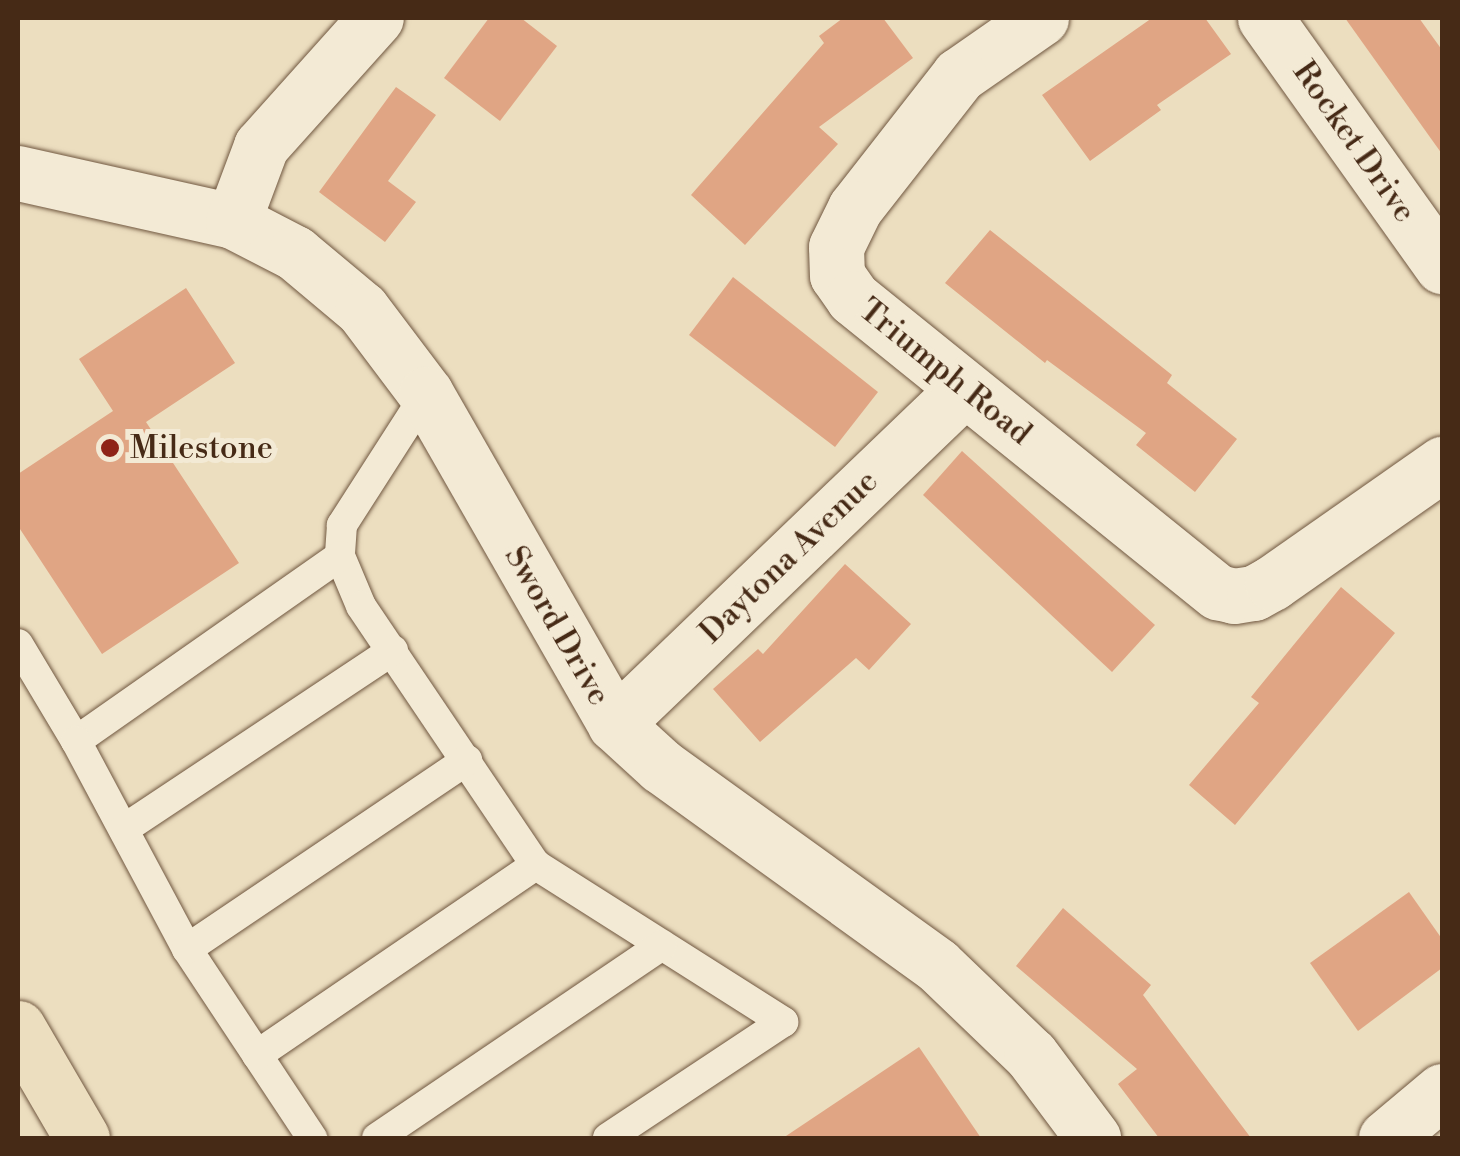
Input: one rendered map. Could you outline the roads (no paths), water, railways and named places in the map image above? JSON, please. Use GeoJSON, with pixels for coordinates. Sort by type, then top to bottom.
{"type":"FeatureCollection","features":[{"type":"Feature","properties":{"kind":"main road"},"geometry":{"type":"LineString","coordinates":[[18,1028],[82,1138]]}},
{"type":"Feature","properties":{"kind":"street"},"geometry":{"type":"LineString","coordinates":[[232,222],[261,146],[376,18]]}},
{"type":"Feature","properties":{"kind":"street","name":"Triumph Road"},"geometry":{"type":"LineString","coordinates":[[1041,18],[960,74],[855,208],[836,247],[837,275],[853,298],[1218,592],[1254,594],[1442,464]]}},
{"type":"Feature","properties":{"kind":"street","name":"Rocket Drive"},"geometry":{"type":"LineString","coordinates":[[1265,18],[1442,266]]}},
{"type":"Feature","properties":{"kind":"street","name":"Sword Drive"},"geometry":{"type":"LineString","coordinates":[[18,172],[232,222],[295,254],[362,309],[426,394],[615,724],[661,766],[938,965],[1031,1055],[1093,1138]]}},
{"type":"Feature","properties":{"kind":"street","name":"Daytona Avenue"},"geometry":{"type":"LineString","coordinates":[[615,724],[964,389]]}},
{"type":"Feature","properties":{"kind":"street"},"geometry":{"type":"LineString","coordinates":[[1386,1138],[1442,1091]]}},
{"type":"Feature","properties":{"kind":"lane"},"geometry":{"type":"LineString","coordinates":[[426,394],[342,524],[340,556],[361,606],[536,864],[783,1022],[608,1138]]}},
{"type":"Feature","properties":{"kind":"lane"},"geometry":{"type":"LineString","coordinates":[[76,742],[340,556]]}},
{"type":"Feature","properties":{"kind":"lane"},"geometry":{"type":"LineString","coordinates":[[18,644],[76,742],[187,949],[312,1138]]}},
{"type":"Feature","properties":{"kind":"lane"},"geometry":{"type":"LineString","coordinates":[[124,829],[393,650]]}},
{"type":"Feature","properties":{"kind":"lane"},"geometry":{"type":"LineString","coordinates":[[187,949],[466,760]]}},
{"type":"Feature","properties":{"kind":"lane"},"geometry":{"type":"LineString","coordinates":[[257,1054],[536,864]]}},
{"type":"Feature","properties":{"kind":"lane"},"geometry":{"type":"LineString","coordinates":[[377,1138],[662,945]]}},
{"type":"Feature","properties":{"kind":"place","name":"Milestone"},"geometry":{"type":"Point","coordinates":[110,448]}}]}
